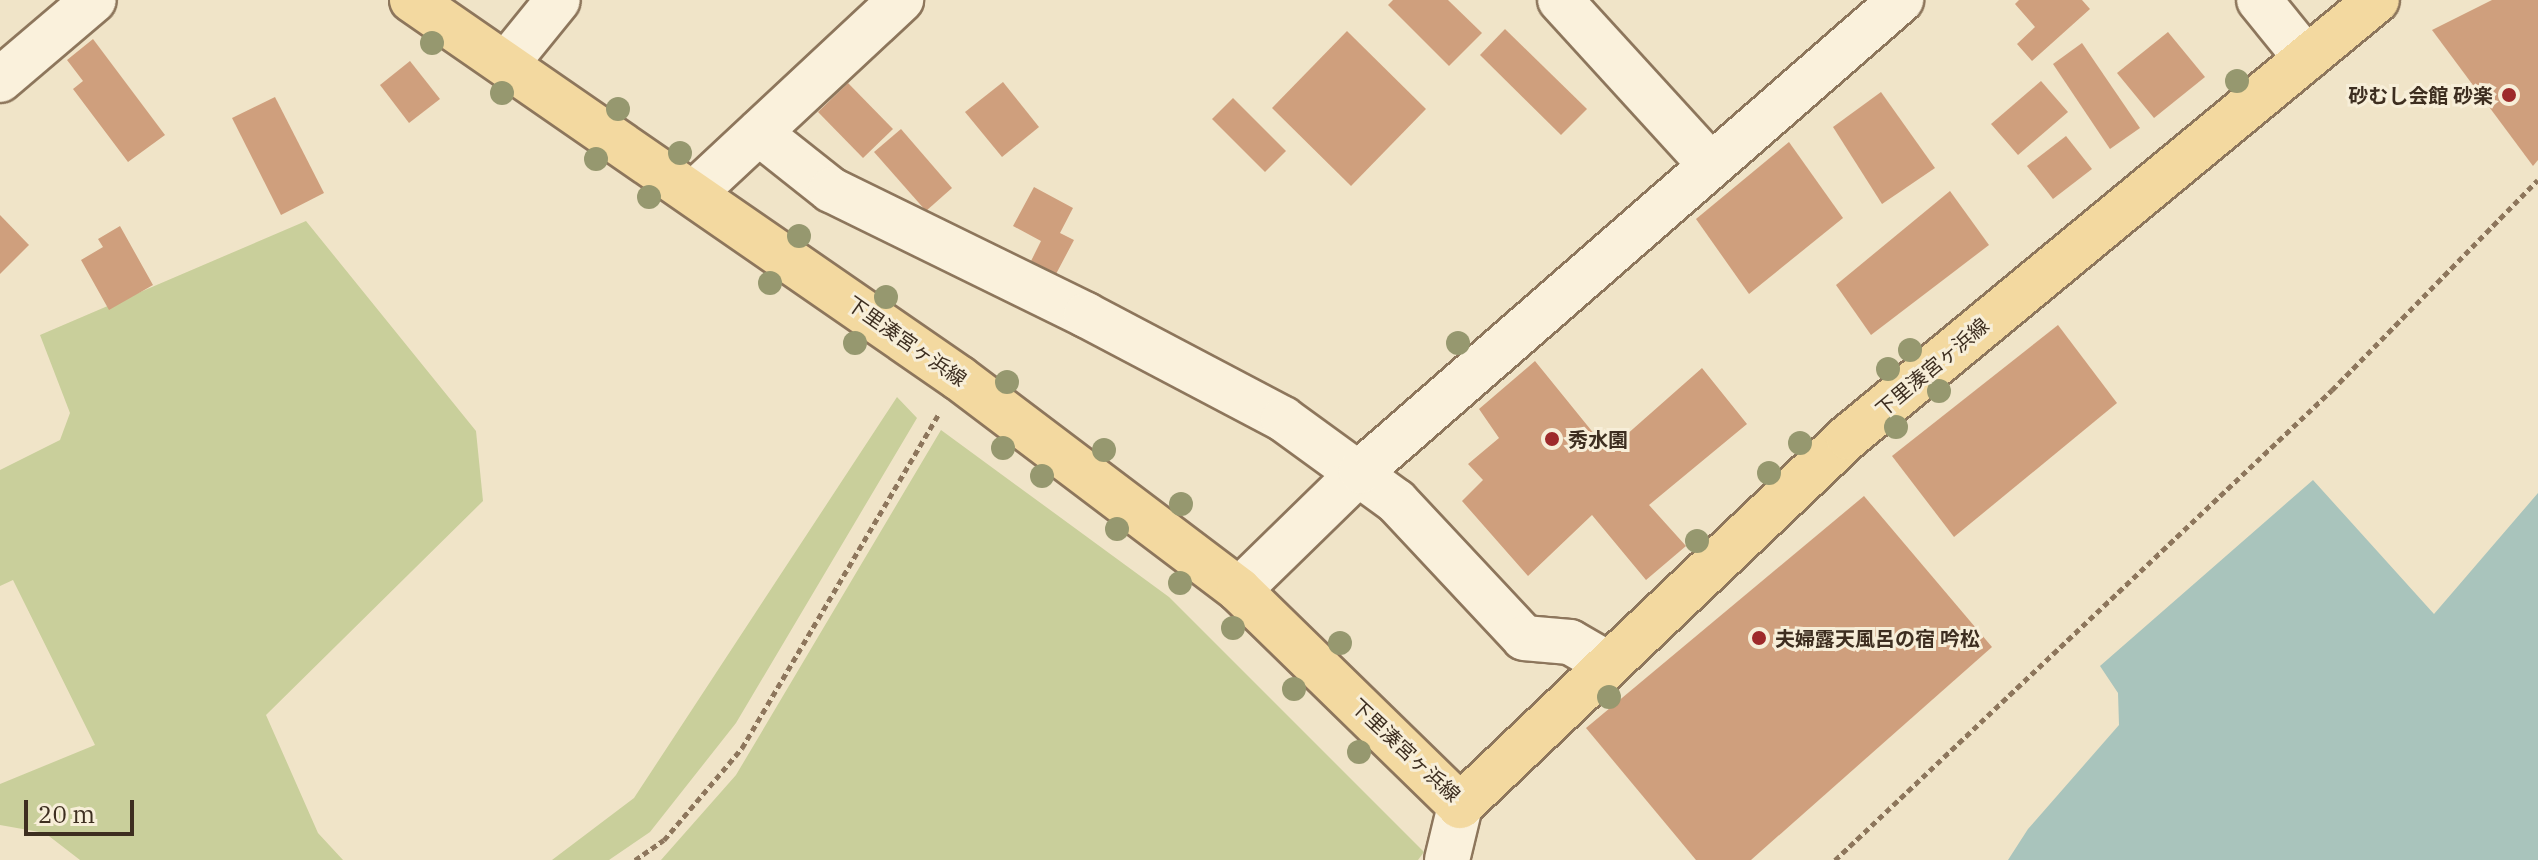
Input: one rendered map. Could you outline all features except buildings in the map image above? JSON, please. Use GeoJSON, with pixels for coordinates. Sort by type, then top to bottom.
{"type":"FeatureCollection","features":[{"type":"Feature","properties":{"kind":"main road","name":"下里湊宮ヶ浜線"},"geometry":{"type":"LineString","coordinates":[[412,0],[695,192],[959,378],[1239,590],[1460,806],[1848,437],[2377,0]]}},
{"type":"Feature","properties":{"kind":"street"},"geometry":{"type":"LineString","coordinates":[[0,80],[94,0]]}},
{"type":"Feature","properties":{"kind":"street"},"geometry":{"type":"LineString","coordinates":[[506,64],[558,0]]}},
{"type":"Feature","properties":{"kind":"street"},"geometry":{"type":"LineString","coordinates":[[695,192],[901,0]]}},
{"type":"Feature","properties":{"kind":"street"},"geometry":{"type":"LineString","coordinates":[[1560,0],[1710,164]]}},
{"type":"Feature","properties":{"kind":"street"},"geometry":{"type":"LineString","coordinates":[[1239,590],[1361,471],[1901,0]]}},
{"type":"Feature","properties":{"kind":"street"},"geometry":{"type":"LineString","coordinates":[[2259,0],[2306,58]]}},
{"type":"Feature","properties":{"kind":"street"},"geometry":{"type":"LineString","coordinates":[[759,133],[831,190],[1283,419],[1361,471],[1396,501],[1524,638],[1570,642],[1608,664]]}},
{"type":"Feature","properties":{"kind":"street"},"geometry":{"type":"LineString","coordinates":[[1447,860],[1460,806]]}},
{"type":"Feature","properties":{"kind":"path"},"geometry":{"type":"LineString","coordinates":[[1835,860],[2332,390],[2538,180]]}},
{"type":"Feature","properties":{"kind":"path"},"geometry":{"type":"LineString","coordinates":[[635,860],[664,840],[742,748],[959,378]]}},
{"type":"Feature","properties":{"kind":"green space"},"geometry":{"type":"Polygon","coordinates":[[[306,221],[476,431],[483,501],[266,715],[318,833],[343,860],[80,860],[45,833],[0,825],[0,784],[95,745],[13,580],[0,586],[0,470],[60,440],[70,413],[40,335],[306,221]]]}},
{"type":"Feature","properties":{"kind":"green space"},"geometry":{"type":"Polygon","coordinates":[[[897,397],[917,418],[736,723],[650,832],[609,860],[552,860],[634,798],[897,397]]]}},
{"type":"Feature","properties":{"kind":"green space"},"geometry":{"type":"Polygon","coordinates":[[[941,430],[1169,597],[1424,852],[1418,860],[661,860],[736,775],[941,430]]]}},
{"type":"Feature","properties":{"kind":"water"},"geometry":{"type":"Polygon","coordinates":[[[2313,480],[2434,614],[2538,493],[2538,860],[2008,860],[2028,829],[2119,725],[2118,693],[2100,666],[2313,480]]]}},
{"type":"Feature","properties":{"kind":"place","name":"砂むし会館 砂楽"},"geometry":{"type":"Point","coordinates":[2509,95]}},
{"type":"Feature","properties":{"kind":"place","name":"秀水園"},"geometry":{"type":"Point","coordinates":[1552,439]}},
{"type":"Feature","properties":{"kind":"place","name":"夫婦露天風呂の宿 吟松"},"geometry":{"type":"Point","coordinates":[1759,638]}}]}
